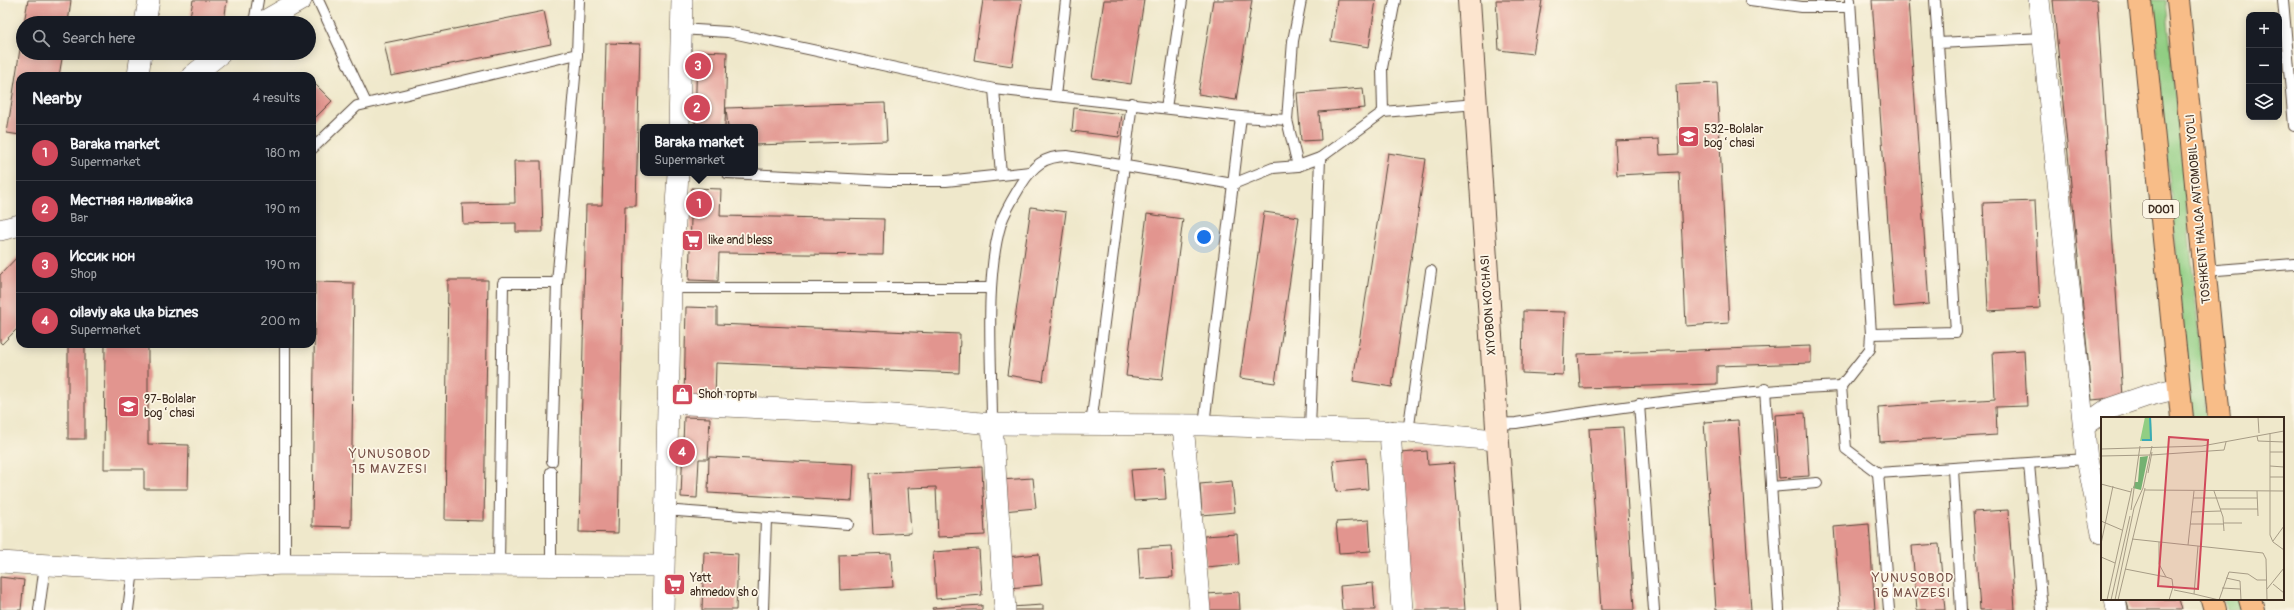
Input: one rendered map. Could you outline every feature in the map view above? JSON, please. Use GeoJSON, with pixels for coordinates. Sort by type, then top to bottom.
{"type":"FeatureCollection","features":[{"type":"Feature","properties":{"kind":"highway","name":"D001"},"geometry":{"type":"LineString","coordinates":[[2140,0],[2182,417]]}},
{"type":"Feature","properties":{"kind":"highway","name":"TOSHKENT HALQA AVTOMOBIL YO'LI"},"geometry":{"type":"LineString","coordinates":[[2178,0],[2219,417]]}},
{"type":"Feature","properties":{"kind":"highway"},"geometry":{"type":"LineString","coordinates":[[2212,600],[2215,610]]}},
{"type":"Feature","properties":{"kind":"highway"},"geometry":{"type":"LineString","coordinates":[[2250,600],[2253,610]]}},
{"type":"Feature","properties":{"kind":"street"},"geometry":{"type":"LineString","coordinates":[[146,16],[149,0]]}},
{"type":"Feature","properties":{"kind":"street"},"geometry":{"type":"LineString","coordinates":[[273,16],[301,0]]}},
{"type":"Feature","properties":{"kind":"street"},"geometry":{"type":"LineString","coordinates":[[679,124],[680,29],[682,0]]}},
{"type":"Feature","properties":{"kind":"street","name":"XIYOBON KO'CHASI"},"geometry":{"type":"LineString","coordinates":[[1469,0],[1496,432],[1509,610]]}},
{"type":"Feature","properties":{"kind":"street"},"geometry":{"type":"LineString","coordinates":[[2039,0],[2087,459],[2101,528]]}},
{"type":"Feature","properties":{"kind":"street"},"geometry":{"type":"LineString","coordinates":[[139,72],[140,60]]}},
{"type":"Feature","properties":{"kind":"street"},"geometry":{"type":"LineString","coordinates":[[197,72],[212,60]]}},
{"type":"Feature","properties":{"kind":"street"},"geometry":{"type":"LineString","coordinates":[[663,610],[664,510],[671,288],[678,176]]}},
{"type":"Feature","properties":{"kind":"street"},"geometry":{"type":"LineString","coordinates":[[0,230],[16,226]]}},
{"type":"Feature","properties":{"kind":"street"},"geometry":{"type":"LineString","coordinates":[[2084,426],[2108,408],[2146,396],[2179,388]]}},
{"type":"Feature","properties":{"kind":"street"},"geometry":{"type":"LineString","coordinates":[[668,403],[882,414],[992,424],[1193,425],[1399,432],[1496,432]]}},
{"type":"Feature","properties":{"kind":"street"},"geometry":{"type":"LineString","coordinates":[[992,424],[1005,610]]}},
{"type":"Feature","properties":{"kind":"street"},"geometry":{"type":"LineString","coordinates":[[1193,425],[1200,610]]}},
{"type":"Feature","properties":{"kind":"street"},"geometry":{"type":"LineString","coordinates":[[1399,432],[1402,610]]}},
{"type":"Feature","properties":{"kind":"street"},"geometry":{"type":"LineString","coordinates":[[0,562],[133,570],[285,564],[663,566]]}},
{"type":"Feature","properties":{"kind":"street"},"geometry":{"type":"LineString","coordinates":[[2115,600],[2117,610]]}},
{"type":"Feature","properties":{"kind":"lane"},"geometry":{"type":"LineString","coordinates":[[255,16],[258,0]]}},
{"type":"Feature","properties":{"kind":"lane"},"geometry":{"type":"LineString","coordinates":[[318,0],[366,103]]}},
{"type":"Feature","properties":{"kind":"lane"},"geometry":{"type":"LineString","coordinates":[[552,461],[558,283],[577,54],[579,0]]}},
{"type":"Feature","properties":{"kind":"lane"},"geometry":{"type":"LineString","coordinates":[[1056,96],[1066,0]]}},
{"type":"Feature","properties":{"kind":"lane"},"geometry":{"type":"LineString","coordinates":[[1166,108],[1182,0]]}},
{"type":"Feature","properties":{"kind":"lane"},"geometry":{"type":"LineString","coordinates":[[1298,166],[1287,120],[1293,42],[1301,0]]}},
{"type":"Feature","properties":{"kind":"lane"},"geometry":{"type":"LineString","coordinates":[[1384,112],[1382,68],[1395,0]]}},
{"type":"Feature","properties":{"kind":"lane"},"geometry":{"type":"LineString","coordinates":[[1750,0],[1802,7],[1850,3],[1871,334],[1870,349],[1842,386],[1846,449],[1878,473],[2087,459]]}},
{"type":"Feature","properties":{"kind":"lane"},"geometry":{"type":"LineString","coordinates":[[1871,334],[1956,332],[1935,0]]}},
{"type":"Feature","properties":{"kind":"lane"},"geometry":{"type":"LineString","coordinates":[[2283,0],[2294,126]]}},
{"type":"Feature","properties":{"kind":"lane"},"geometry":{"type":"LineString","coordinates":[[680,29],[728,32],[994,89],[1132,103],[1241,117],[1287,120]]}},
{"type":"Feature","properties":{"kind":"lane"},"geometry":{"type":"LineString","coordinates":[[1938,43],[2043,38]]}},
{"type":"Feature","properties":{"kind":"lane"},"geometry":{"type":"LineString","coordinates":[[316,145],[357,106],[577,54]]}},
{"type":"Feature","properties":{"kind":"lane"},"geometry":{"type":"LineString","coordinates":[[994,89],[1001,174]]}},
{"type":"Feature","properties":{"kind":"lane"},"geometry":{"type":"LineString","coordinates":[[1091,425],[1132,103]]}},
{"type":"Feature","properties":{"kind":"lane"},"geometry":{"type":"LineString","coordinates":[[992,424],[991,288],[1002,222],[1011,201],[1030,172],[1042,160],[1056,156],[1124,165],[1233,184],[1273,168],[1298,166],[1320,158],[1384,112],[1476,104]]}},
{"type":"Feature","properties":{"kind":"lane"},"geometry":{"type":"LineString","coordinates":[[1193,425],[1233,184],[1241,117]]}},
{"type":"Feature","properties":{"kind":"lane"},"geometry":{"type":"LineString","coordinates":[[1310,428],[1320,158]]}},
{"type":"Feature","properties":{"kind":"lane"},"geometry":{"type":"LineString","coordinates":[[758,175],[889,181],[946,181],[1030,172]]}},
{"type":"Feature","properties":{"kind":"lane"},"geometry":{"type":"LineString","coordinates":[[2205,272],[2294,264]]}},
{"type":"Feature","properties":{"kind":"lane"},"geometry":{"type":"LineString","coordinates":[[1399,432],[1431,271]]}},
{"type":"Feature","properties":{"kind":"lane"},"geometry":{"type":"LineString","coordinates":[[499,565],[503,283],[558,283]]}},
{"type":"Feature","properties":{"kind":"lane"},"geometry":{"type":"LineString","coordinates":[[671,288],[991,288]]}},
{"type":"Feature","properties":{"kind":"lane"},"geometry":{"type":"LineString","coordinates":[[285,348],[285,564]]}},
{"type":"Feature","properties":{"kind":"lane"},"geometry":{"type":"LineString","coordinates":[[1496,432],[1516,423],[1639,404],[1765,389],[1842,386]]}},
{"type":"Feature","properties":{"kind":"lane"},"geometry":{"type":"LineString","coordinates":[[1765,389],[1779,610]]}},
{"type":"Feature","properties":{"kind":"lane"},"geometry":{"type":"LineString","coordinates":[[1639,404],[1654,610]]}},
{"type":"Feature","properties":{"kind":"lane"},"geometry":{"type":"LineString","coordinates":[[2029,464],[2042,610]]}},
{"type":"Feature","properties":{"kind":"lane"},"geometry":{"type":"LineString","coordinates":[[1953,469],[1961,610]]}},
{"type":"Feature","properties":{"kind":"lane"},"geometry":{"type":"LineString","coordinates":[[551,472],[551,565]]}},
{"type":"Feature","properties":{"kind":"lane"},"geometry":{"type":"LineString","coordinates":[[1878,473],[1889,610]]}},
{"type":"Feature","properties":{"kind":"lane"},"geometry":{"type":"LineString","coordinates":[[1771,486],[1817,483]]}},
{"type":"Feature","properties":{"kind":"lane"},"geometry":{"type":"LineString","coordinates":[[664,510],[848,524]]}},
{"type":"Feature","properties":{"kind":"lane"},"geometry":{"type":"LineString","coordinates":[[764,610],[766,518]]}},
{"type":"Feature","properties":{"kind":"lane"},"geometry":{"type":"LineString","coordinates":[[39,610],[45,565]]}},
{"type":"Feature","properties":{"kind":"lane"},"geometry":{"type":"LineString","coordinates":[[128,610],[133,570]]}},
{"type":"Feature","properties":{"kind":"green space"},"geometry":{"type":"Polygon","coordinates":[[[2152,0],[2166,0],[2207,417],[2193,417],[2152,0]]]}},
{"type":"Feature","properties":{"kind":"green space"},"geometry":{"type":"Polygon","coordinates":[[[2224,600],[2238,600],[2240,610],[2226,610],[2224,600]]]}},
{"type":"Feature","properties":{"kind":"building"},"geometry":{"type":"Polygon","coordinates":[[[28,0],[71,0],[69,16],[25,16],[28,0]]]}},
{"type":"Feature","properties":{"kind":"building"},"geometry":{"type":"Polygon","coordinates":[[[193,0],[227,0],[225,16],[190,16],[193,0]]]}},
{"type":"Feature","properties":{"kind":"building"},"geometry":{"type":"Polygon","coordinates":[[[983,0],[1022,0],[1012,66],[974,60],[983,0]]]}},
{"type":"Feature","properties":{"kind":"building"},"geometry":{"type":"Polygon","coordinates":[[[1104,0],[1144,0],[1131,84],[1092,78],[1104,0]]]}},
{"type":"Feature","properties":{"kind":"building"},"geometry":{"type":"Polygon","coordinates":[[[1213,0],[1252,0],[1236,100],[1198,94],[1213,0]]]}},
{"type":"Feature","properties":{"kind":"building"},"geometry":{"type":"Polygon","coordinates":[[[1337,0],[1376,0],[1369,47],[1331,41],[1337,0]]]}},
{"type":"Feature","properties":{"kind":"building"},"geometry":{"type":"Polygon","coordinates":[[[1496,0],[1542,0],[1533,54],[1499,50],[1496,0]]]}},
{"type":"Feature","properties":{"kind":"building"},"geometry":{"type":"Polygon","coordinates":[[[1872,0],[1908,0],[1929,304],[1894,307],[1872,0]]]}},
{"type":"Feature","properties":{"kind":"building"},"geometry":{"type":"Polygon","coordinates":[[[2053,0],[2097,0],[2123,397],[2092,400],[2053,0]]]}},
{"type":"Feature","properties":{"kind":"building"},"geometry":{"type":"Polygon","coordinates":[[[544,11],[551,44],[391,76],[384,43],[544,11]]]}},
{"type":"Feature","properties":{"kind":"building"},"geometry":{"type":"Polygon","coordinates":[[[606,43],[640,44],[636,206],[625,206],[618,533],[579,532],[586,205],[602,205],[606,43]]]}},
{"type":"Feature","properties":{"kind":"building"},"geometry":{"type":"Polygon","coordinates":[[[697,51],[727,52],[725,124],[695,124],[697,51]]]}},
{"type":"Feature","properties":{"kind":"building"},"geometry":{"type":"Polygon","coordinates":[[[18,60],[62,60],[60,72],[16,72],[18,60]]]}},
{"type":"Feature","properties":{"kind":"building"},"geometry":{"type":"Polygon","coordinates":[[[16,75],[16,134],[7,133],[16,75]]]}},
{"type":"Feature","properties":{"kind":"building"},"geometry":{"type":"Polygon","coordinates":[[[1717,83],[1729,323],[1686,326],[1679,172],[1617,175],[1615,141],[1659,139],[1660,155],[1679,154],[1676,85],[1717,83]]]}},
{"type":"Feature","properties":{"kind":"building"},"geometry":{"type":"Polygon","coordinates":[[[316,85],[332,101],[316,117],[316,85]]]}},
{"type":"Feature","properties":{"kind":"building"},"geometry":{"type":"Polygon","coordinates":[[[1363,88],[1365,108],[1319,112],[1321,140],[1301,141],[1297,93],[1363,88]]]}},
{"type":"Feature","properties":{"kind":"building"},"geometry":{"type":"Polygon","coordinates":[[[885,103],[887,141],[758,145],[758,124],[728,124],[726,108],[885,103]]]}},
{"type":"Feature","properties":{"kind":"building"},"geometry":{"type":"Polygon","coordinates":[[[1074,108],[1122,114],[1119,137],[1072,131],[1074,108]]]}},
{"type":"Feature","properties":{"kind":"building"},"geometry":{"type":"Polygon","coordinates":[[[1388,153],[1426,159],[1392,387],[1353,381],[1388,153]]]}},
{"type":"Feature","properties":{"kind":"building"},"geometry":{"type":"Polygon","coordinates":[[[514,161],[541,161],[543,232],[516,232],[516,223],[463,224],[462,204],[515,203],[514,161]]]}},
{"type":"Feature","properties":{"kind":"building"},"geometry":{"type":"Polygon","coordinates":[[[692,188],[721,189],[720,216],[884,219],[883,255],[719,253],[718,281],[689,280],[692,188]]]}},
{"type":"Feature","properties":{"kind":"building"},"geometry":{"type":"Polygon","coordinates":[[[2035,201],[2040,308],[1988,311],[1983,203],[2035,201]]]}},
{"type":"Feature","properties":{"kind":"building"},"geometry":{"type":"Polygon","coordinates":[[[1031,207],[1066,212],[1043,381],[1007,375],[1031,207]]]}},
{"type":"Feature","properties":{"kind":"building"},"geometry":{"type":"Polygon","coordinates":[[[1264,212],[1299,217],[1275,383],[1240,378],[1264,212]]]}},
{"type":"Feature","properties":{"kind":"building"},"geometry":{"type":"Polygon","coordinates":[[[1147,214],[1183,219],[1162,380],[1126,376],[1147,214]]]}},
{"type":"Feature","properties":{"kind":"building"},"geometry":{"type":"Polygon","coordinates":[[[16,258],[16,330],[2,344],[0,342],[0,275],[16,258]]]}},
{"type":"Feature","properties":{"kind":"building"},"geometry":{"type":"Polygon","coordinates":[[[448,280],[488,280],[484,521],[445,520],[448,280]]]}},
{"type":"Feature","properties":{"kind":"building"},"geometry":{"type":"Polygon","coordinates":[[[316,282],[354,283],[351,527],[312,526],[316,282]]]}},
{"type":"Feature","properties":{"kind":"building"},"geometry":{"type":"Polygon","coordinates":[[[686,307],[717,308],[717,324],[960,334],[959,373],[716,363],[715,400],[684,399],[686,307]]]}},
{"type":"Feature","properties":{"kind":"building"},"geometry":{"type":"Polygon","coordinates":[[[1523,311],[1565,312],[1563,375],[1522,373],[1523,311]]]}},
{"type":"Feature","properties":{"kind":"building"},"geometry":{"type":"Polygon","coordinates":[[[1811,346],[1811,363],[1717,366],[1717,384],[1580,388],[1578,354],[1811,346]]]}},
{"type":"Feature","properties":{"kind":"building"},"geometry":{"type":"Polygon","coordinates":[[[68,348],[85,348],[85,439],[68,439],[68,348]]]}},
{"type":"Feature","properties":{"kind":"building"},"geometry":{"type":"Polygon","coordinates":[[[105,348],[148,348],[148,444],[189,445],[188,489],[144,489],[144,469],[104,469],[105,348]]]}},
{"type":"Feature","properties":{"kind":"building"},"geometry":{"type":"Polygon","coordinates":[[[2024,350],[2027,406],[1996,407],[1997,435],[1880,442],[1878,407],[1995,399],[1993,352],[2024,350]]]}},
{"type":"Feature","properties":{"kind":"building"},"geometry":{"type":"Polygon","coordinates":[[[1805,413],[1809,476],[1779,478],[1775,415],[1805,413]]]}},
{"type":"Feature","properties":{"kind":"building"},"geometry":{"type":"Polygon","coordinates":[[[684,417],[710,418],[708,459],[699,459],[697,498],[681,497],[684,417]]]}},
{"type":"Feature","properties":{"kind":"building"},"geometry":{"type":"Polygon","coordinates":[[[1738,420],[1751,610],[1716,610],[1704,422],[1738,420]]]}},
{"type":"Feature","properties":{"kind":"building"},"geometry":{"type":"Polygon","coordinates":[[[1623,427],[1634,610],[1601,610],[1589,429],[1623,427]]]}},
{"type":"Feature","properties":{"kind":"building"},"geometry":{"type":"Polygon","coordinates":[[[1427,451],[1428,465],[1454,463],[1465,610],[1412,610],[1400,453],[1427,451]]]}},
{"type":"Feature","properties":{"kind":"building"},"geometry":{"type":"Polygon","coordinates":[[[709,457],[854,464],[852,501],[708,493],[709,457]]]}},
{"type":"Feature","properties":{"kind":"building"},"geometry":{"type":"Polygon","coordinates":[[[1366,458],[1368,489],[1336,492],[1333,461],[1366,458]]]}},
{"type":"Feature","properties":{"kind":"building"},"geometry":{"type":"Polygon","coordinates":[[[982,467],[985,535],[938,537],[936,487],[908,488],[911,533],[873,535],[870,473],[982,467]]]}},
{"type":"Feature","properties":{"kind":"building"},"geometry":{"type":"Polygon","coordinates":[[[1164,468],[1166,499],[1134,501],[1131,470],[1164,468]]]}},
{"type":"Feature","properties":{"kind":"building"},"geometry":{"type":"Polygon","coordinates":[[[1033,478],[1036,508],[1003,511],[1000,480],[1033,478]]]}},
{"type":"Feature","properties":{"kind":"building"},"geometry":{"type":"Polygon","coordinates":[[[1232,481],[1235,512],[1202,515],[1200,484],[1232,481]]]}},
{"type":"Feature","properties":{"kind":"building"},"geometry":{"type":"Polygon","coordinates":[[[2008,510],[2015,610],[1980,610],[1973,512],[2008,510]]]}},
{"type":"Feature","properties":{"kind":"building"},"geometry":{"type":"Polygon","coordinates":[[[1369,520],[1371,551],[1339,553],[1336,522],[1369,520]]]}},
{"type":"Feature","properties":{"kind":"building"},"geometry":{"type":"Polygon","coordinates":[[[1869,524],[1875,610],[1840,610],[1834,527],[1869,524]]]}},
{"type":"Feature","properties":{"kind":"building"},"geometry":{"type":"Polygon","coordinates":[[[1237,534],[1239,564],[1206,567],[1204,536],[1237,534]]]}},
{"type":"Feature","properties":{"kind":"building"},"geometry":{"type":"Polygon","coordinates":[[[1939,544],[1945,610],[1917,610],[1912,546],[1939,544]]]}},
{"type":"Feature","properties":{"kind":"building"},"geometry":{"type":"Polygon","coordinates":[[[1171,546],[1173,577],[1140,579],[1138,548],[1171,546]]]}},
{"type":"Feature","properties":{"kind":"building"},"geometry":{"type":"Polygon","coordinates":[[[979,549],[982,595],[936,599],[933,552],[979,549]]]}},
{"type":"Feature","properties":{"kind":"building"},"geometry":{"type":"Polygon","coordinates":[[[704,552],[738,554],[736,610],[702,610],[704,552]]]}},
{"type":"Feature","properties":{"kind":"building"},"geometry":{"type":"Polygon","coordinates":[[[891,553],[893,587],[840,590],[839,555],[891,553]]]}},
{"type":"Feature","properties":{"kind":"building"},"geometry":{"type":"Polygon","coordinates":[[[1039,554],[1042,585],[1009,588],[1006,557],[1039,554]]]}},
{"type":"Feature","properties":{"kind":"building"},"geometry":{"type":"Polygon","coordinates":[[[0,577],[24,580],[21,610],[0,610],[0,577]]]}},
{"type":"Feature","properties":{"kind":"building"},"geometry":{"type":"Polygon","coordinates":[[[1373,583],[1375,610],[1342,610],[1340,586],[1373,583]]]}},
{"type":"Feature","properties":{"kind":"building"},"geometry":{"type":"Polygon","coordinates":[[[1239,592],[1240,610],[1207,610],[1206,594],[1239,592]]]}},
{"type":"Feature","properties":{"kind":"building"},"geometry":{"type":"Polygon","coordinates":[[[2126,600],[2179,600],[2182,610],[2129,610],[2126,600]]]}},
{"type":"Feature","properties":{"kind":"building"},"geometry":{"type":"Polygon","coordinates":[[[982,605],[982,610],[933,610],[932,608],[982,605]]]}},
{"type":"Feature","properties":{"kind":"building"},"geometry":{"type":"Polygon","coordinates":[[[1043,605],[1043,610],[1010,610],[1010,607],[1043,605]]]}},
{"type":"Feature","properties":{"kind":"place","name":"Иссик нон"},"geometry":{"type":"Point","coordinates":[698,66]}},
{"type":"Feature","properties":{"kind":"place","name":"Местная наливайка"},"geometry":{"type":"Point","coordinates":[697,108]}},
{"type":"Feature","properties":{"kind":"place","name":"532-Bolalar bogʻchasi"},"geometry":{"type":"Point","coordinates":[1689,136]}},
{"type":"Feature","properties":{"kind":"place","name":"Baraka market"},"geometry":{"type":"Point","coordinates":[699,204]}},
{"type":"Feature","properties":{"kind":"place","name":"like and bless"},"geometry":{"type":"Point","coordinates":[693,240]}},
{"type":"Feature","properties":{"kind":"place","name":"Shoh торты"},"geometry":{"type":"Point","coordinates":[683,394]}},
{"type":"Feature","properties":{"kind":"place","name":"97-Bolalar bogʻchasi"},"geometry":{"type":"Point","coordinates":[129,406]}},
{"type":"Feature","properties":{"kind":"place","name":"oilaviy aka uka biznes"},"geometry":{"type":"Point","coordinates":[682,452]}},
{"type":"Feature","properties":{"kind":"place","name":"Yatt ahmedov sh o"},"geometry":{"type":"Point","coordinates":[675,585]}},
{"type":"Feature","properties":{"kind":"district","name":"YUNUSOBOD 15 MAVZESI"},"geometry":{"type":"Point","coordinates":[390,460]}},
{"type":"Feature","properties":{"kind":"district","name":"YUNUSOBOD 16 MAVZESI"},"geometry":{"type":"Point","coordinates":[1913,584]}}]}
